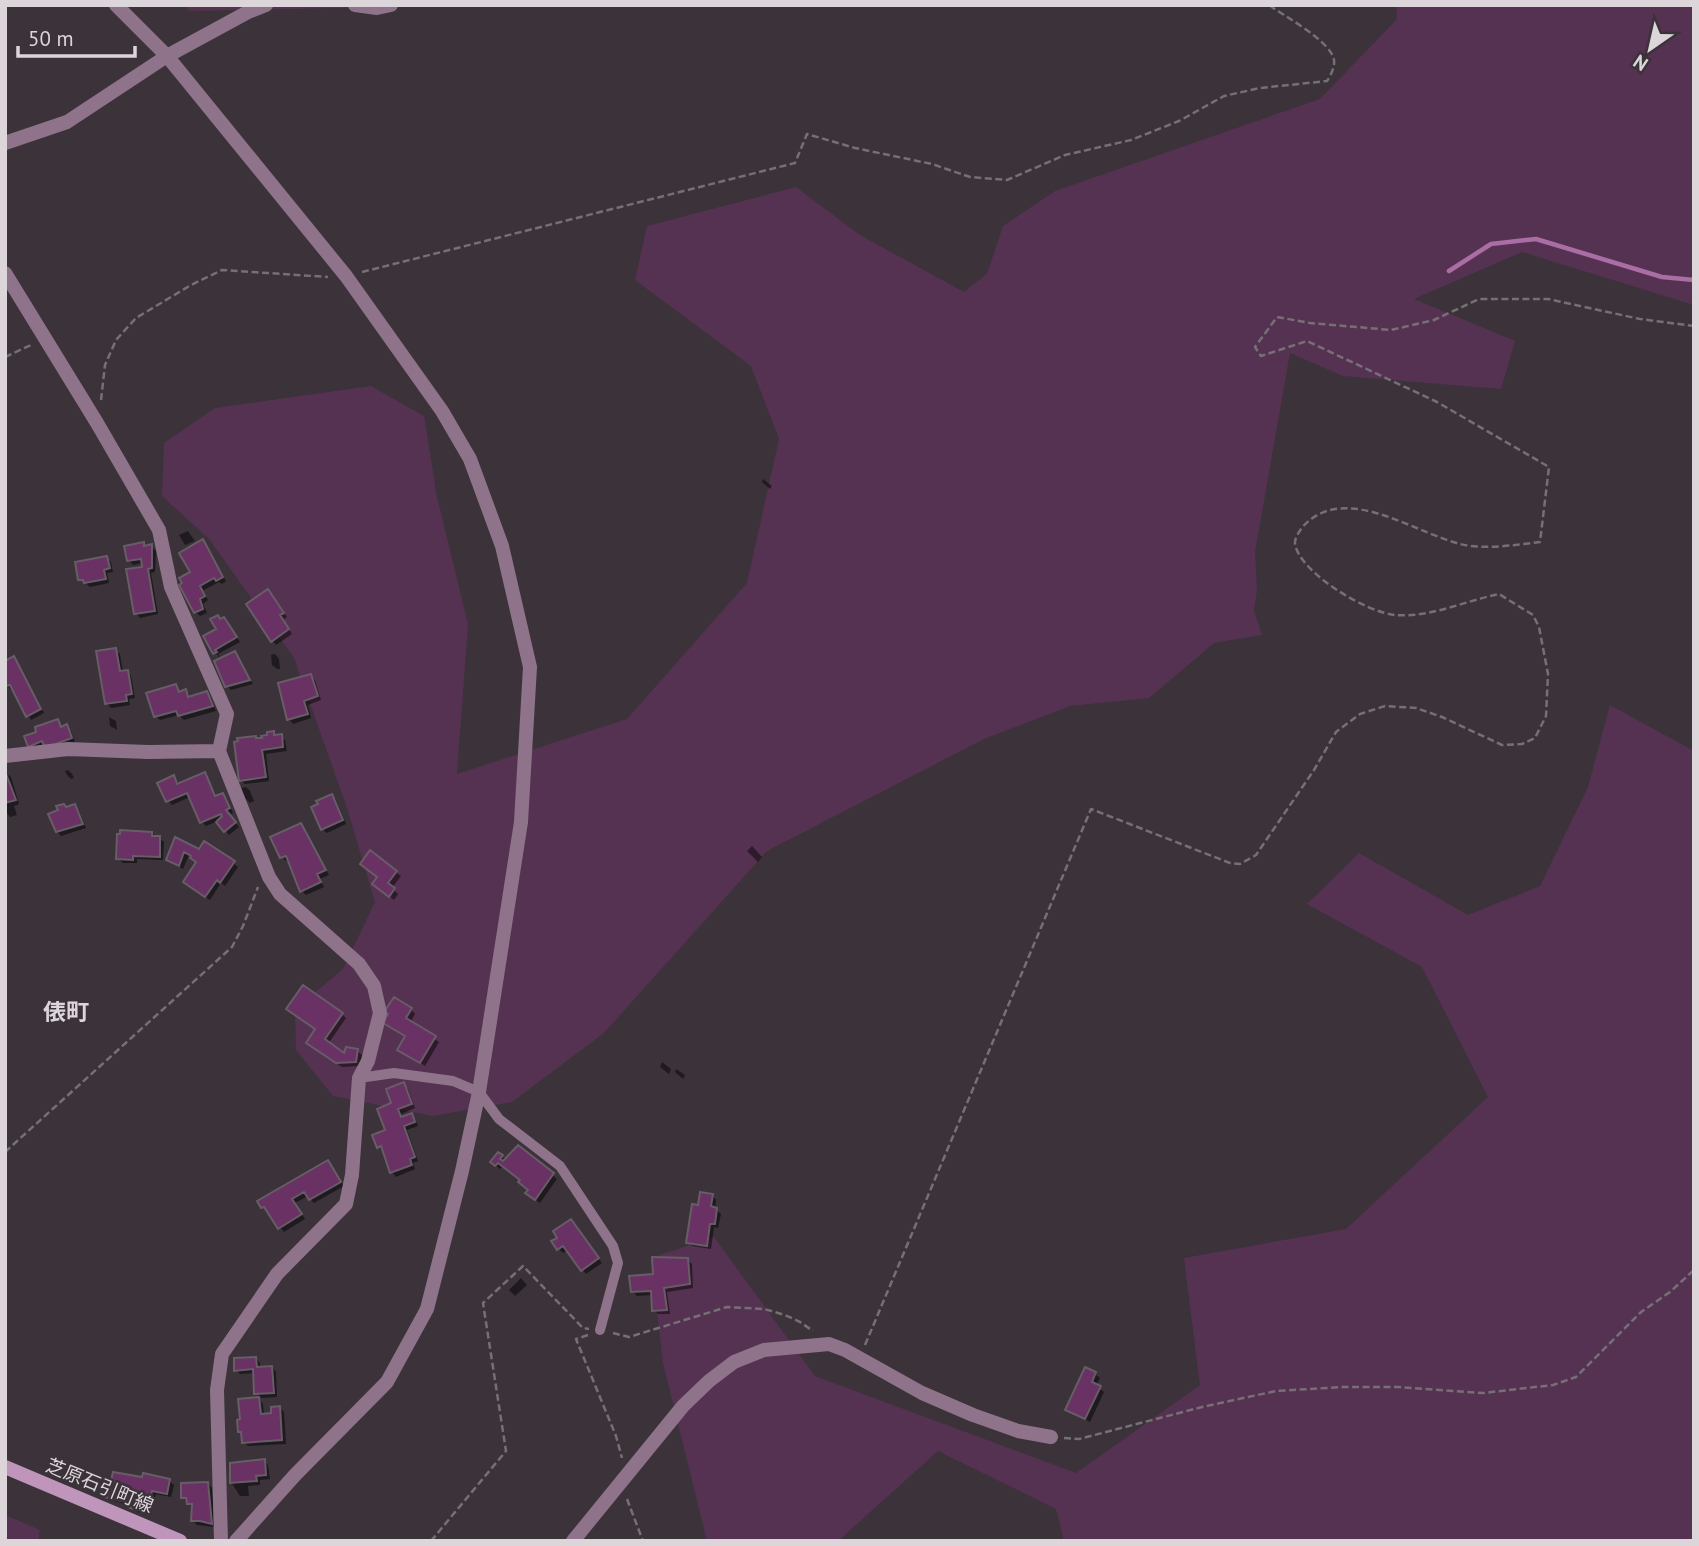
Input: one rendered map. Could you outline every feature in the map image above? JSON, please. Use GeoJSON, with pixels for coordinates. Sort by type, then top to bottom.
{"type":"FeatureCollection","features":[{"type":"Feature","properties":{"kind":"main road","name":"芝原石引町線"},"geometry":{"type":"LineString","coordinates":[[5,1467],[180,1541]]}},
{"type":"Feature","properties":{"kind":"street"},"geometry":{"type":"LineString","coordinates":[[116,5],[167,56],[346,276],[442,411],[470,460],[502,547],[530,667],[521,822],[479,1091],[427,1309],[387,1382],[295,1475],[236,1541]]}},
{"type":"Feature","properties":{"kind":"street"},"geometry":{"type":"LineString","coordinates":[[5,143],[67,122],[167,56],[247,12],[266,5]]}},
{"type":"Feature","properties":{"kind":"street"},"geometry":{"type":"LineString","coordinates":[[355,5],[377,8],[391,5]]}},
{"type":"Feature","properties":{"kind":"street"},"geometry":{"type":"LineString","coordinates":[[5,273],[47,339],[159,530],[171,587],[227,714],[219,751],[269,877],[280,894],[359,964],[374,986],[380,1013],[368,1061],[359,1078],[354,1155],[346,1204],[277,1274],[222,1354],[217,1390],[221,1541]]}},
{"type":"Feature","properties":{"kind":"street"},"geometry":{"type":"LineString","coordinates":[[5,756],[68,749],[219,751]]}},
{"type":"Feature","properties":{"kind":"street"},"geometry":{"type":"LineString","coordinates":[[573,1541],[683,1406],[734,1362],[764,1350],[829,1344],[859,1357],[922,1393],[973,1415],[1018,1431],[1051,1437]]}},
{"type":"Feature","properties":{"kind":"lane"},"geometry":{"type":"LineString","coordinates":[[359,1078],[394,1073],[453,1081],[479,1091],[499,1119],[560,1166],[613,1246],[618,1263],[600,1330]]}},
{"type":"Feature","properties":{"kind":"path"},"geometry":{"type":"LineString","coordinates":[[97,423],[104,365],[116,340],[136,318],[163,300],[222,270],[320,277],[346,276],[795,163],[807,134],[855,148],[932,164],[970,177],[1007,180],[1065,155],[1131,140],[1180,121],[1224,96],[1260,88],[1327,81],[1334,59],[1326,47],[1269,5]]}},
{"type":"Feature","properties":{"kind":"path"},"geometry":{"type":"LineString","coordinates":[[859,1357],[1091,809],[1230,863],[1240,864],[1256,855],[1314,770],[1336,732],[1360,715],[1385,706],[1416,708],[1442,716],[1502,745],[1522,744],[1535,738],[1546,716],[1548,674],[1539,627],[1533,615],[1499,594],[1425,613],[1395,615],[1377,611],[1344,596],[1306,565],[1294,547],[1296,537],[1306,522],[1328,511],[1356,509],[1409,524],[1461,544],[1491,547],[1540,542],[1549,467],[1437,402],[1307,341],[1261,356],[1255,348],[1277,317],[1310,323],[1391,330],[1434,320],[1479,299],[1548,299],[1640,319],[1694,326]]}},
{"type":"Feature","properties":{"kind":"path"},"geometry":{"type":"LineString","coordinates":[[5,356],[47,339]]}},
{"type":"Feature","properties":{"kind":"path"},"geometry":{"type":"LineString","coordinates":[[5,1152],[232,947],[258,886],[280,894]]}},
{"type":"Feature","properties":{"kind":"path"},"geometry":{"type":"LineString","coordinates":[[431,1541],[506,1451],[483,1303],[523,1266],[583,1328],[629,1337],[727,1307],[764,1309],[800,1322],[829,1344]]}},
{"type":"Feature","properties":{"kind":"path"},"geometry":{"type":"LineString","coordinates":[[1051,1437],[1079,1439],[1276,1391],[1399,1387],[1483,1393],[1553,1385],[1576,1377],[1641,1312],[1670,1292],[1694,1270]]}},
{"type":"Feature","properties":{"kind":"path"},"geometry":{"type":"LineString","coordinates":[[600,1330],[576,1339],[616,1436],[628,1476],[627,1500],[643,1541]]}},
{"type":"Feature","properties":{"kind":"shaded area"},"geometry":{"type":"Polygon","coordinates":[[[184,5],[474,5],[190,11],[184,5]]]}},
{"type":"Feature","properties":{"kind":"shaded area"},"geometry":{"type":"Polygon","coordinates":[[[1396,5],[1694,5],[1694,305],[1522,252],[1414,299],[1515,341],[1501,389],[1343,376],[1290,353],[1255,552],[1257,590],[1254,611],[1262,635],[1214,643],[1149,698],[1070,706],[984,739],[767,851],[604,1033],[512,1102],[433,1116],[333,1096],[296,1050],[295,1009],[343,969],[375,902],[347,808],[294,658],[209,539],[162,496],[164,443],[215,408],[371,386],[424,416],[437,497],[468,624],[457,774],[627,719],[747,583],[779,439],[751,366],[635,280],[647,226],[796,187],[860,235],[964,292],[987,274],[1003,226],[1055,191],[1320,99],[1397,19],[1396,5]]]}},
{"type":"Feature","properties":{"kind":"shaded area"},"geometry":{"type":"Polygon","coordinates":[[[1610,705],[1694,751],[1694,1541],[1064,1541],[1056,1509],[938,1451],[838,1541],[707,1541],[663,1363],[651,1258],[714,1237],[815,1376],[1076,1473],[1200,1385],[1184,1258],[1346,1229],[1488,1097],[1422,967],[1307,904],[1359,853],[1468,915],[1540,886],[1588,787],[1610,705]]]}},
{"type":"Feature","properties":{"kind":"shaded area"},"geometry":{"type":"Polygon","coordinates":[[[5,1515],[40,1530],[38,1541],[5,1541],[5,1515]]]}},
{"type":"Feature","properties":{"kind":"building"},"geometry":{"type":"Polygon","coordinates":[[[203,539],[223,577],[216,581],[214,578],[200,586],[205,596],[200,599],[203,609],[194,613],[179,585],[182,583],[179,578],[190,572],[179,553],[203,539]]]}},
{"type":"Feature","properties":{"kind":"building"},"geometry":{"type":"Polygon","coordinates":[[[144,542],[144,546],[152,544],[152,568],[148,569],[155,611],[134,614],[126,569],[142,567],[141,559],[127,561],[124,546],[144,542]]]}},
{"type":"Feature","properties":{"kind":"building"},"geometry":{"type":"Polygon","coordinates":[[[107,556],[110,568],[104,570],[106,579],[84,583],[83,580],[78,580],[75,562],[107,556]]]}},
{"type":"Feature","properties":{"kind":"building"},"geometry":{"type":"Polygon","coordinates":[[[268,589],[284,613],[280,615],[289,629],[271,642],[246,604],[268,589]]]}},
{"type":"Feature","properties":{"kind":"building"},"geometry":{"type":"Polygon","coordinates":[[[218,615],[220,619],[224,617],[237,637],[215,650],[217,652],[213,654],[203,636],[216,629],[210,619],[218,615]]]}},
{"type":"Feature","properties":{"kind":"building"},"geometry":{"type":"Polygon","coordinates":[[[116,648],[120,671],[128,670],[132,694],[126,695],[127,701],[105,704],[96,651],[116,648]]]}},
{"type":"Feature","properties":{"kind":"building"},"geometry":{"type":"Polygon","coordinates":[[[235,651],[250,680],[225,687],[214,661],[235,651]]]}},
{"type":"Feature","properties":{"kind":"building"},"geometry":{"type":"Polygon","coordinates":[[[14,656],[41,709],[26,717],[10,685],[5,686],[5,661],[14,656]]]}},
{"type":"Feature","properties":{"kind":"building"},"geometry":{"type":"Polygon","coordinates":[[[311,674],[318,696],[304,701],[308,714],[287,720],[278,683],[311,674]]]}},
{"type":"Feature","properties":{"kind":"building"},"geometry":{"type":"Polygon","coordinates":[[[176,684],[179,692],[186,689],[188,697],[207,691],[213,706],[178,716],[176,711],[154,717],[146,693],[176,684]]]}},
{"type":"Feature","properties":{"kind":"building"},"geometry":{"type":"Polygon","coordinates":[[[58,719],[61,727],[67,724],[72,738],[45,748],[42,741],[28,747],[24,736],[36,732],[35,727],[58,719]]]}},
{"type":"Feature","properties":{"kind":"building"},"geometry":{"type":"Polygon","coordinates":[[[274,731],[274,735],[282,734],[283,747],[262,750],[266,777],[239,781],[234,742],[238,741],[237,738],[262,738],[267,732],[274,731]]]}},
{"type":"Feature","properties":{"kind":"building"},"geometry":{"type":"Polygon","coordinates":[[[5,771],[16,800],[5,803],[5,771]]]}},
{"type":"Feature","properties":{"kind":"building"},"geometry":{"type":"Polygon","coordinates":[[[205,772],[215,796],[223,793],[230,808],[226,810],[236,822],[224,832],[216,822],[221,814],[200,823],[187,793],[166,802],[157,783],[174,775],[177,784],[205,772]]]}},
{"type":"Feature","properties":{"kind":"building"},"geometry":{"type":"Polygon","coordinates":[[[332,794],[343,820],[321,830],[311,807],[318,804],[316,801],[332,794]]]}},
{"type":"Feature","properties":{"kind":"building"},"geometry":{"type":"Polygon","coordinates":[[[64,804],[66,807],[75,804],[83,824],[56,832],[48,814],[58,810],[56,806],[64,804]]]}},
{"type":"Feature","properties":{"kind":"building"},"geometry":{"type":"Polygon","coordinates":[[[301,823],[326,870],[317,874],[321,882],[300,892],[286,856],[280,858],[270,837],[301,823]]]}},
{"type":"Feature","properties":{"kind":"building"},"geometry":{"type":"Polygon","coordinates":[[[120,830],[152,832],[152,836],[160,836],[160,857],[133,856],[133,860],[116,859],[117,834],[120,834],[120,830]]]}},
{"type":"Feature","properties":{"kind":"building"},"geometry":{"type":"Polygon","coordinates":[[[175,837],[199,849],[204,841],[235,861],[220,883],[217,880],[205,897],[183,882],[196,862],[191,856],[184,852],[179,866],[166,860],[175,837]]]}},
{"type":"Feature","properties":{"kind":"building"},"geometry":{"type":"Polygon","coordinates":[[[370,850],[397,871],[388,883],[395,888],[389,897],[372,884],[377,877],[360,864],[370,850]]]}},
{"type":"Feature","properties":{"kind":"building"},"geometry":{"type":"Polygon","coordinates":[[[303,985],[343,1013],[325,1039],[344,1053],[346,1047],[358,1049],[356,1062],[336,1063],[306,1043],[315,1029],[286,1009],[303,985]]]}},
{"type":"Feature","properties":{"kind":"building"},"geometry":{"type":"Polygon","coordinates":[[[394,997],[412,1008],[406,1018],[436,1036],[420,1063],[397,1050],[405,1036],[383,1023],[388,1014],[384,1012],[394,997]]]}},
{"type":"Feature","properties":{"kind":"building"},"geometry":{"type":"Polygon","coordinates":[[[404,1082],[412,1104],[398,1109],[401,1117],[412,1113],[415,1122],[404,1126],[415,1157],[410,1159],[412,1165],[390,1173],[381,1146],[377,1148],[372,1135],[385,1130],[377,1109],[391,1103],[386,1089],[404,1082]]]}},
{"type":"Feature","properties":{"kind":"building"},"geometry":{"type":"Polygon","coordinates":[[[518,1145],[554,1173],[535,1200],[525,1193],[528,1190],[518,1182],[520,1180],[498,1163],[495,1166],[490,1162],[498,1152],[503,1155],[500,1159],[503,1161],[518,1145]]]}},
{"type":"Feature","properties":{"kind":"building"},"geometry":{"type":"Polygon","coordinates":[[[328,1160],[341,1182],[309,1200],[304,1192],[292,1199],[302,1214],[278,1229],[257,1201],[328,1160]]]}},
{"type":"Feature","properties":{"kind":"building"},"geometry":{"type":"Polygon","coordinates":[[[700,1192],[713,1194],[711,1206],[717,1208],[715,1224],[710,1224],[707,1246],[686,1243],[692,1204],[698,1205],[700,1192]]]}},
{"type":"Feature","properties":{"kind":"building"},"geometry":{"type":"Polygon","coordinates":[[[571,1219],[599,1258],[581,1271],[563,1246],[557,1250],[551,1241],[557,1238],[553,1231],[571,1219]]]}},
{"type":"Feature","properties":{"kind":"building"},"geometry":{"type":"Polygon","coordinates":[[[652,1257],[688,1258],[690,1284],[664,1288],[667,1310],[652,1311],[651,1291],[631,1292],[629,1276],[653,1274],[652,1257]]]}},
{"type":"Feature","properties":{"kind":"building"},"geometry":{"type":"Polygon","coordinates":[[[256,1357],[257,1367],[272,1366],[274,1393],[254,1394],[253,1369],[234,1371],[234,1358],[256,1357]]]}},
{"type":"Feature","properties":{"kind":"building"},"geometry":{"type":"Polygon","coordinates":[[[1085,1367],[1096,1372],[1092,1382],[1101,1386],[1085,1419],[1065,1410],[1085,1367]]]}},
{"type":"Feature","properties":{"kind":"building"},"geometry":{"type":"Polygon","coordinates":[[[259,1397],[261,1414],[271,1413],[271,1407],[280,1406],[282,1440],[242,1443],[241,1432],[238,1432],[238,1399],[259,1397]]]}},
{"type":"Feature","properties":{"kind":"building"},"geometry":{"type":"Polygon","coordinates":[[[265,1459],[266,1475],[256,1476],[257,1481],[230,1483],[230,1463],[265,1459]]]}},
{"type":"Feature","properties":{"kind":"building"},"geometry":{"type":"Polygon","coordinates":[[[113,1472],[142,1477],[143,1473],[170,1479],[167,1494],[152,1491],[147,1512],[130,1508],[131,1503],[104,1497],[106,1488],[113,1490],[113,1472]]]}},
{"type":"Feature","properties":{"kind":"building"},"geometry":{"type":"Polygon","coordinates":[[[208,1482],[212,1524],[191,1521],[192,1504],[187,1504],[186,1498],[181,1498],[181,1483],[208,1482]]]}},
{"type":"Feature","properties":{"kind":"waterway"},"geometry":{"type":"LineString","coordinates":[[1449,271],[1491,244],[1536,239],[1662,277],[1694,280]]}},
{"type":"Feature","properties":{"kind":"district","name":"俵町"},"geometry":{"type":"Point","coordinates":[66,1011]}}]}
